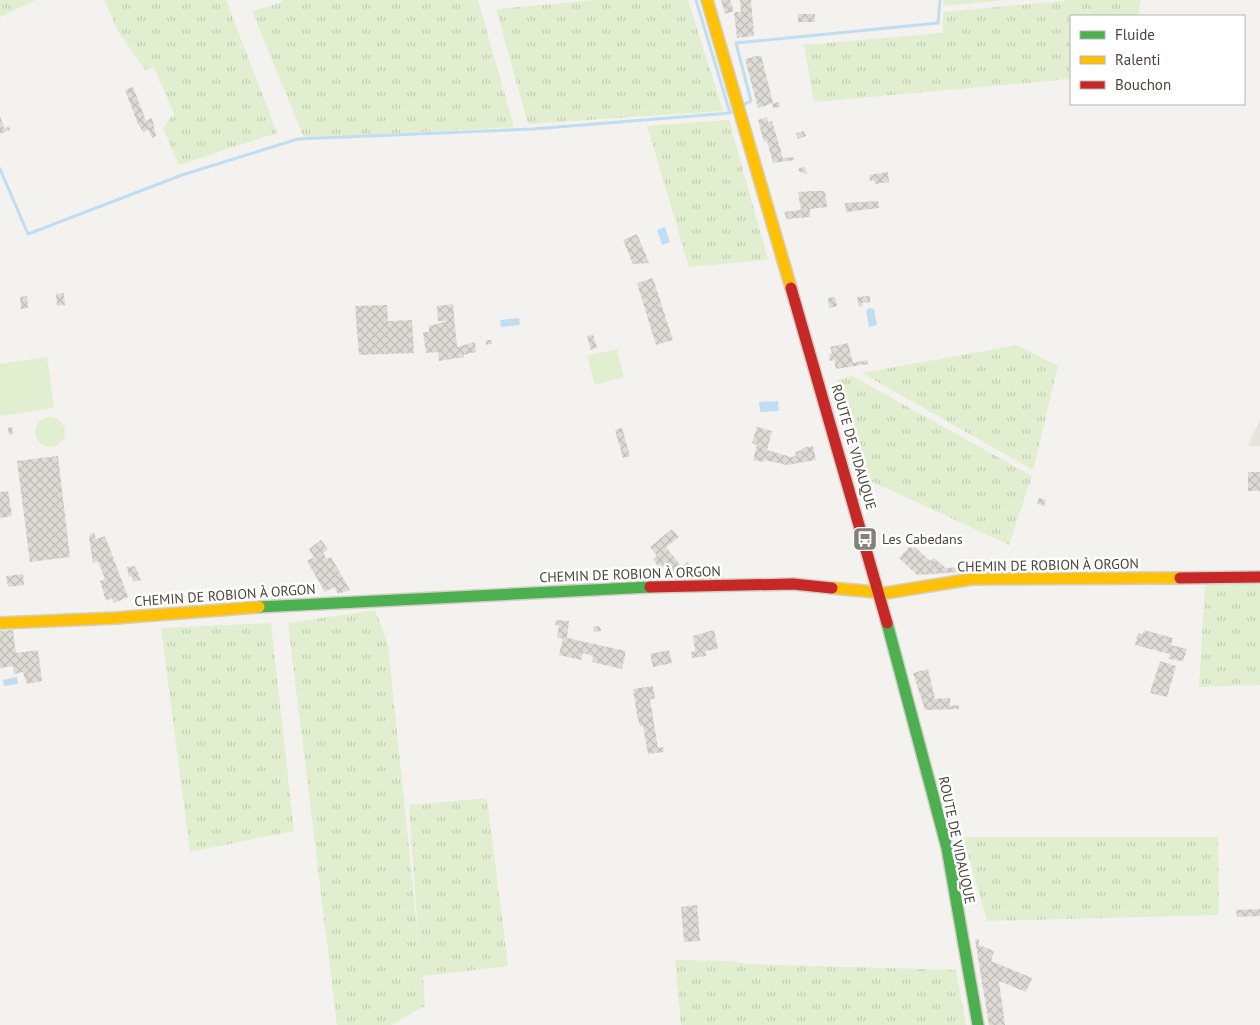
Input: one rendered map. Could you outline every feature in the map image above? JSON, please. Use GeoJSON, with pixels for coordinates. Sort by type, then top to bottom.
{"type":"FeatureCollection","features":[{"type":"Feature","properties":{"kind":"street","name":"ROUTE DE VIDAUQUE"},"geometry":{"type":"LineString","coordinates":[[707,0],[876,591],[947,848],[978,1025]]}},
{"type":"Feature","properties":{"kind":"street","name":"CHEMIN DE ROBION À ORGON"},"geometry":{"type":"LineString","coordinates":[[0,623],[116,618],[208,610],[611,588],[793,584],[886,593],[972,580],[1260,577]]}},
{"type":"Feature","properties":{"kind":"shaded area"},"geometry":{"type":"Polygon","coordinates":[[[1260,419],[1260,446],[1248,446],[1260,419]]]}},
{"type":"Feature","properties":{"kind":"green space"},"geometry":{"type":"Polygon","coordinates":[[[0,0],[36,0],[0,17],[0,0]]]}},
{"type":"Feature","properties":{"kind":"green space"},"geometry":{"type":"Polygon","coordinates":[[[104,0],[226,0],[277,133],[179,165],[163,128],[174,114],[154,67],[146,71],[119,33],[104,0]]]}},
{"type":"Feature","properties":{"kind":"green space"},"geometry":{"type":"Polygon","coordinates":[[[282,0],[478,0],[514,127],[304,138],[252,11],[283,2],[282,0]]]}},
{"type":"Feature","properties":{"kind":"green space"},"geometry":{"type":"Polygon","coordinates":[[[596,0],[688,0],[723,111],[528,124],[496,9],[596,0]]]}},
{"type":"Feature","properties":{"kind":"green space"},"geometry":{"type":"Polygon","coordinates":[[[944,0],[1006,0],[943,6],[944,0]]]}},
{"type":"Feature","properties":{"kind":"green space"},"geometry":{"type":"Polygon","coordinates":[[[1071,0],[1141,0],[1138,15],[1070,15],[1070,79],[814,102],[804,45],[943,33],[943,12],[1071,0]]]}},
{"type":"Feature","properties":{"kind":"green space"},"geometry":{"type":"Polygon","coordinates":[[[729,120],[768,260],[689,267],[647,126],[729,120]]]}},
{"type":"Feature","properties":{"kind":"green space"},"geometry":{"type":"Polygon","coordinates":[[[1017,345],[1058,366],[1033,470],[862,373],[1017,345]]]}},
{"type":"Feature","properties":{"kind":"green space"},"geometry":{"type":"Polygon","coordinates":[[[617,349],[624,377],[595,385],[587,356],[617,349]]]}},
{"type":"Feature","properties":{"kind":"green space"},"geometry":{"type":"Polygon","coordinates":[[[47,357],[54,408],[0,416],[0,364],[47,357]]]}},
{"type":"Feature","properties":{"kind":"green space"},"geometry":{"type":"Polygon","coordinates":[[[852,376],[1032,476],[1009,545],[864,478],[837,380],[852,376]]]}},
{"type":"Feature","properties":{"kind":"green space"},"geometry":{"type":"Polygon","coordinates":[[[50,417],[61,421],[65,432],[61,443],[50,447],[39,443],[35,432],[39,421],[50,417]]]}},
{"type":"Feature","properties":{"kind":"green space"},"geometry":{"type":"Polygon","coordinates":[[[1260,582],[1260,685],[1199,687],[1205,584],[1260,582]]]}},
{"type":"Feature","properties":{"kind":"green space"},"geometry":{"type":"Polygon","coordinates":[[[375,610],[388,644],[419,947],[409,805],[487,798],[508,966],[423,976],[425,1006],[391,1025],[337,1025],[288,623],[375,610]]]}},
{"type":"Feature","properties":{"kind":"green space"},"geometry":{"type":"Polygon","coordinates":[[[271,623],[294,831],[190,852],[161,628],[271,623]]]}},
{"type":"Feature","properties":{"kind":"green space"},"geometry":{"type":"Polygon","coordinates":[[[963,837],[1218,837],[1219,915],[987,921],[963,837]]]}},
{"type":"Feature","properties":{"kind":"green space"},"geometry":{"type":"Polygon","coordinates":[[[675,960],[956,970],[966,1025],[681,1025],[675,960]]]}},
{"type":"Feature","properties":{"kind":"water"},"geometry":{"type":"Polygon","coordinates":[[[665,227],[670,242],[662,245],[657,230],[665,227]]]}},
{"type":"Feature","properties":{"kind":"water"},"geometry":{"type":"Polygon","coordinates":[[[869,308],[874,309],[877,325],[869,327],[866,311],[869,308]]]}},
{"type":"Feature","properties":{"kind":"water"},"geometry":{"type":"Polygon","coordinates":[[[519,318],[520,325],[501,327],[500,320],[519,318]]]}},
{"type":"Feature","properties":{"kind":"water"},"geometry":{"type":"Polygon","coordinates":[[[778,401],[779,411],[760,412],[759,402],[778,401]]]}},
{"type":"Feature","properties":{"kind":"water"},"geometry":{"type":"Polygon","coordinates":[[[17,677],[18,684],[4,686],[3,680],[17,677]]]}},
{"type":"Feature","properties":{"kind":"building"},"geometry":{"type":"Polygon","coordinates":[[[721,0],[730,0],[734,11],[725,14],[721,0]]]}},
{"type":"Feature","properties":{"kind":"building"},"geometry":{"type":"Polygon","coordinates":[[[740,0],[751,0],[754,36],[737,38],[734,12],[741,12],[740,0]]]}},
{"type":"Feature","properties":{"kind":"building"},"geometry":{"type":"Polygon","coordinates":[[[798,14],[815,14],[815,22],[798,22],[798,14]]]}},
{"type":"Feature","properties":{"kind":"building"},"geometry":{"type":"Polygon","coordinates":[[[761,55],[773,103],[758,108],[745,59],[761,55]]]}},
{"type":"Feature","properties":{"kind":"building"},"geometry":{"type":"Polygon","coordinates":[[[133,87],[146,121],[152,118],[156,136],[152,138],[149,130],[143,132],[138,124],[125,90],[133,87]]]}},
{"type":"Feature","properties":{"kind":"building"},"geometry":{"type":"Polygon","coordinates":[[[779,102],[780,107],[773,108],[772,104],[779,102]]]}},
{"type":"Feature","properties":{"kind":"building"},"geometry":{"type":"Polygon","coordinates":[[[0,116],[4,128],[9,127],[10,130],[0,134],[0,116]]]}},
{"type":"Feature","properties":{"kind":"building"},"geometry":{"type":"Polygon","coordinates":[[[767,117],[768,122],[772,121],[783,158],[793,157],[795,160],[773,163],[767,141],[764,142],[758,120],[767,117]]]}},
{"type":"Feature","properties":{"kind":"building"},"geometry":{"type":"Polygon","coordinates":[[[804,131],[806,136],[798,139],[796,133],[804,131]]]}},
{"type":"Feature","properties":{"kind":"building"},"geometry":{"type":"Polygon","coordinates":[[[805,167],[807,174],[799,171],[799,168],[805,167]]]}},
{"type":"Feature","properties":{"kind":"building"},"geometry":{"type":"Polygon","coordinates":[[[888,172],[889,182],[875,184],[874,180],[870,181],[869,175],[888,172]]]}},
{"type":"Feature","properties":{"kind":"building"},"geometry":{"type":"Polygon","coordinates":[[[825,191],[827,207],[810,209],[810,217],[787,219],[784,212],[801,210],[798,192],[825,191]]]}},
{"type":"Feature","properties":{"kind":"building"},"geometry":{"type":"Polygon","coordinates":[[[878,201],[879,208],[846,212],[845,203],[878,201]]]}},
{"type":"Feature","properties":{"kind":"building"},"geometry":{"type":"Polygon","coordinates":[[[637,234],[649,263],[633,264],[623,240],[637,234]]]}},
{"type":"Feature","properties":{"kind":"building"},"geometry":{"type":"Polygon","coordinates":[[[653,278],[673,340],[656,345],[637,283],[653,278]]]}},
{"type":"Feature","properties":{"kind":"building"},"geometry":{"type":"Polygon","coordinates":[[[64,293],[65,305],[57,306],[56,294],[64,293]]]}},
{"type":"Feature","properties":{"kind":"building"},"geometry":{"type":"Polygon","coordinates":[[[27,296],[28,308],[21,309],[20,297],[27,296]]]}},
{"type":"Feature","properties":{"kind":"building"},"geometry":{"type":"Polygon","coordinates":[[[870,296],[870,302],[862,303],[863,306],[859,307],[857,297],[870,296]]]}},
{"type":"Feature","properties":{"kind":"building"},"geometry":{"type":"Polygon","coordinates":[[[835,297],[837,306],[829,308],[828,298],[835,297]]]}},
{"type":"Feature","properties":{"kind":"building"},"geometry":{"type":"Polygon","coordinates":[[[453,304],[457,347],[475,342],[476,352],[463,355],[464,357],[439,361],[438,352],[426,353],[423,332],[429,332],[429,326],[447,321],[438,321],[437,306],[453,304]]]}},
{"type":"Feature","properties":{"kind":"building"},"geometry":{"type":"Polygon","coordinates":[[[387,305],[388,321],[412,320],[414,353],[359,355],[355,306],[387,305]]]}},
{"type":"Feature","properties":{"kind":"building"},"geometry":{"type":"Polygon","coordinates":[[[593,334],[597,348],[591,350],[587,336],[593,334]]]}},
{"type":"Feature","properties":{"kind":"building"},"geometry":{"type":"Polygon","coordinates":[[[486,340],[491,340],[492,344],[486,345],[486,340]]]}},
{"type":"Feature","properties":{"kind":"building"},"geometry":{"type":"Polygon","coordinates":[[[848,343],[853,363],[867,360],[868,364],[836,369],[834,360],[830,361],[829,354],[832,353],[830,347],[848,343]]]}},
{"type":"Feature","properties":{"kind":"building"},"geometry":{"type":"Polygon","coordinates":[[[12,427],[13,434],[9,435],[8,428],[12,427]]]}},
{"type":"Feature","properties":{"kind":"building"},"geometry":{"type":"Polygon","coordinates":[[[757,427],[772,431],[767,450],[791,457],[796,456],[795,452],[802,450],[802,448],[813,446],[816,460],[787,465],[764,460],[764,462],[753,460],[757,445],[752,443],[757,427]]]}},
{"type":"Feature","properties":{"kind":"building"},"geometry":{"type":"Polygon","coordinates":[[[622,428],[630,456],[623,458],[615,430],[622,428]]]}},
{"type":"Feature","properties":{"kind":"building"},"geometry":{"type":"Polygon","coordinates":[[[58,456],[70,557],[30,562],[17,461],[58,456]]]}},
{"type":"Feature","properties":{"kind":"building"},"geometry":{"type":"Polygon","coordinates":[[[1248,472],[1260,472],[1260,491],[1248,491],[1248,472]]]}},
{"type":"Feature","properties":{"kind":"building"},"geometry":{"type":"Polygon","coordinates":[[[8,491],[12,516],[0,518],[0,492],[8,491]]]}},
{"type":"Feature","properties":{"kind":"building"},"geometry":{"type":"Polygon","coordinates":[[[1039,498],[1046,500],[1044,506],[1037,504],[1039,498]]]}},
{"type":"Feature","properties":{"kind":"building"},"geometry":{"type":"Polygon","coordinates":[[[672,529],[679,537],[666,547],[682,567],[688,562],[696,573],[711,573],[720,570],[723,579],[678,582],[665,565],[660,569],[653,559],[657,556],[650,547],[672,529]]]}},
{"type":"Feature","properties":{"kind":"building"},"geometry":{"type":"Polygon","coordinates":[[[94,533],[96,539],[105,536],[128,597],[114,603],[112,598],[106,601],[100,581],[105,579],[98,561],[93,563],[89,537],[90,534],[94,533]]]}},
{"type":"Feature","properties":{"kind":"building"},"geometry":{"type":"Polygon","coordinates":[[[321,540],[328,549],[323,553],[327,559],[331,557],[350,590],[338,594],[334,587],[325,592],[307,561],[314,557],[309,549],[321,540]]]}},
{"type":"Feature","properties":{"kind":"building"},"geometry":{"type":"Polygon","coordinates":[[[910,546],[913,549],[915,547],[930,561],[934,558],[946,568],[960,567],[960,572],[917,575],[899,558],[910,546]]]}},
{"type":"Feature","properties":{"kind":"building"},"geometry":{"type":"Polygon","coordinates":[[[135,566],[141,580],[133,582],[132,576],[129,577],[127,567],[135,566]]]}},
{"type":"Feature","properties":{"kind":"building"},"geometry":{"type":"Polygon","coordinates":[[[23,574],[24,585],[8,587],[6,576],[23,574]]]}},
{"type":"Feature","properties":{"kind":"building"},"geometry":{"type":"Polygon","coordinates":[[[556,620],[569,621],[567,638],[626,651],[622,669],[592,662],[593,656],[583,653],[581,660],[559,655],[563,639],[557,637],[559,626],[555,625],[556,620]]]}},
{"type":"Feature","properties":{"kind":"building"},"geometry":{"type":"Polygon","coordinates":[[[600,626],[601,631],[594,632],[593,627],[600,626]]]}},
{"type":"Feature","properties":{"kind":"building"},"geometry":{"type":"Polygon","coordinates":[[[13,630],[16,653],[38,650],[42,681],[27,684],[23,672],[14,674],[13,666],[0,668],[0,631],[13,630]]]}},
{"type":"Feature","properties":{"kind":"building"},"geometry":{"type":"Polygon","coordinates":[[[714,630],[718,649],[706,651],[706,656],[692,658],[691,652],[695,651],[693,636],[714,630]]]}},
{"type":"Feature","properties":{"kind":"building"},"geometry":{"type":"Polygon","coordinates":[[[1144,630],[1173,638],[1171,645],[1187,649],[1183,661],[1169,659],[1170,654],[1135,645],[1138,633],[1143,634],[1144,630]]]}},
{"type":"Feature","properties":{"kind":"building"},"geometry":{"type":"Polygon","coordinates":[[[669,650],[672,663],[653,667],[650,654],[669,650]]]}},
{"type":"Feature","properties":{"kind":"building"},"geometry":{"type":"Polygon","coordinates":[[[1160,661],[1176,666],[1167,697],[1150,693],[1160,661]]]}},
{"type":"Feature","properties":{"kind":"building"},"geometry":{"type":"Polygon","coordinates":[[[928,669],[935,699],[950,698],[950,706],[959,705],[959,709],[925,710],[913,673],[928,669]]]}},
{"type":"Feature","properties":{"kind":"building"},"geometry":{"type":"Polygon","coordinates":[[[653,686],[655,699],[650,699],[658,748],[663,747],[664,752],[648,754],[643,726],[640,726],[637,715],[633,689],[653,686]]]}},
{"type":"Feature","properties":{"kind":"building"},"geometry":{"type":"Polygon","coordinates":[[[697,905],[700,941],[684,942],[681,907],[697,905]]]}},
{"type":"Feature","properties":{"kind":"building"},"geometry":{"type":"Polygon","coordinates":[[[1260,909],[1260,916],[1237,917],[1236,910],[1260,909]]]}},
{"type":"Feature","properties":{"kind":"building"},"geometry":{"type":"Polygon","coordinates":[[[975,939],[979,939],[979,945],[994,951],[991,961],[1032,978],[1026,992],[999,981],[1005,1025],[989,1025],[975,939]]]}},
{"type":"Feature","properties":{"kind":"waterway"},"geometry":{"type":"LineString","coordinates":[[696,0],[730,113]]}},
{"type":"Feature","properties":{"kind":"waterway"},"geometry":{"type":"LineString","coordinates":[[743,105],[751,101],[736,43],[938,23],[940,0]]}},
{"type":"Feature","properties":{"kind":"waterway"},"geometry":{"type":"LineString","coordinates":[[0,169],[28,234],[182,175],[298,139],[533,129],[730,113],[734,111]]}},
{"type":"Feature","properties":{"kind":"traffic: fast"},"geometry":{"type":"LineString","coordinates":[[259,607],[650,587]]}},
{"type":"Feature","properties":{"kind":"traffic: fast"},"geometry":{"type":"LineString","coordinates":[[887,623],[947,848],[978,1025]]}},
{"type":"Feature","properties":{"kind":"traffic: slow"},"geometry":{"type":"LineString","coordinates":[[707,0],[791,288]]}},
{"type":"Feature","properties":{"kind":"traffic: slow"},"geometry":{"type":"LineString","coordinates":[[832,588],[886,593],[972,579],[1180,578]]}},
{"type":"Feature","properties":{"kind":"traffic: slow"},"geometry":{"type":"LineString","coordinates":[[0,623],[116,618],[259,607]]}},
{"type":"Feature","properties":{"kind":"traffic: jam"},"geometry":{"type":"LineString","coordinates":[[791,288],[887,623]]}},
{"type":"Feature","properties":{"kind":"traffic: jam"},"geometry":{"type":"LineString","coordinates":[[1180,578],[1260,577]]}},
{"type":"Feature","properties":{"kind":"traffic: jam"},"geometry":{"type":"LineString","coordinates":[[650,587],[793,584],[832,588]]}},
{"type":"Feature","properties":{"kind":"place","name":"Les Cabedans"},"geometry":{"type":"Point","coordinates":[865,539]}}]}
